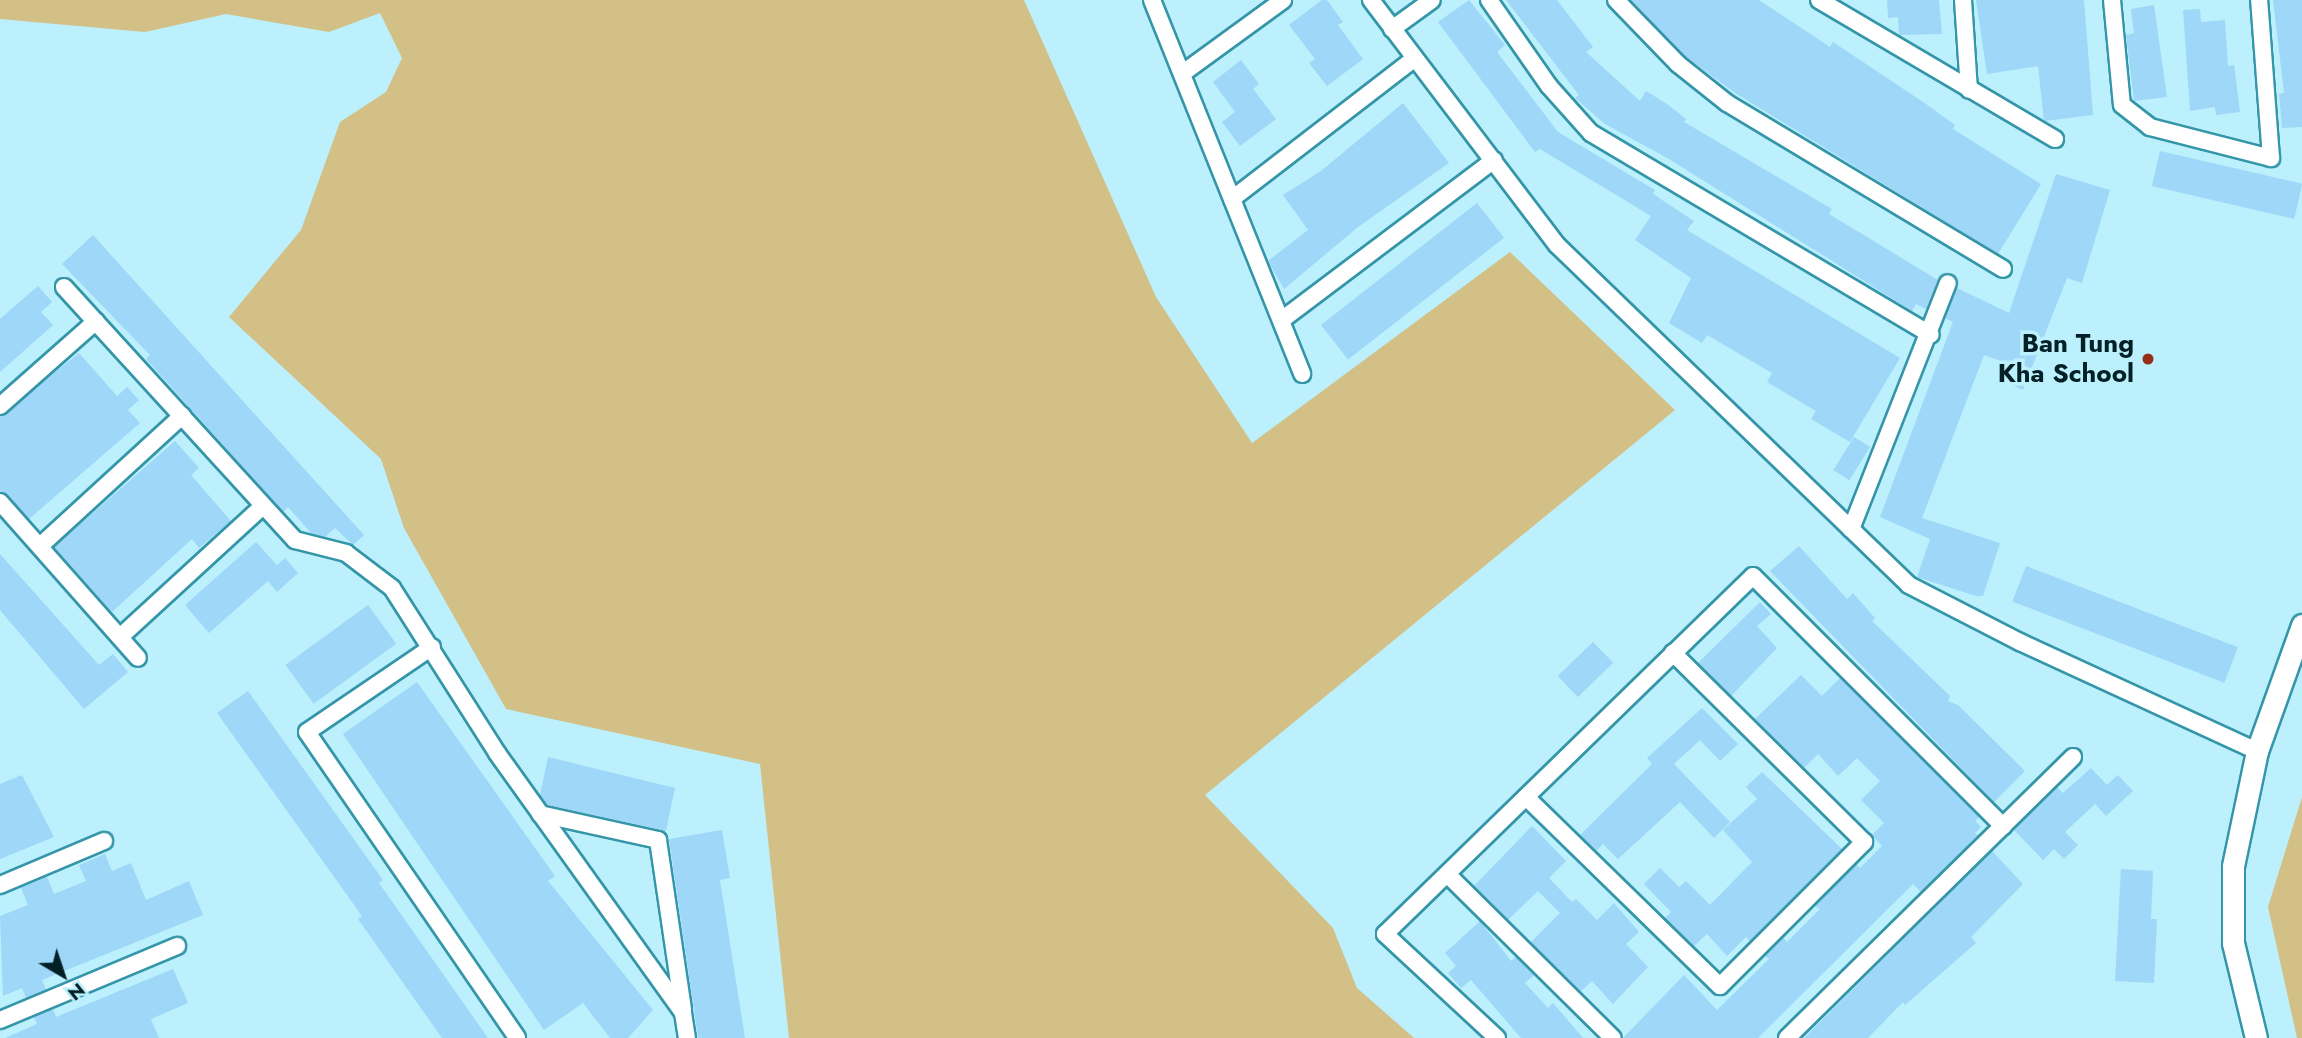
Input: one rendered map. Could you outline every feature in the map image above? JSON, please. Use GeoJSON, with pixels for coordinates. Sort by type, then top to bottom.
{"type":"FeatureCollection","features":[{"type":"Feature","properties":{"kind":"street"},"geometry":{"type":"LineString","coordinates":[[1152,0],[1283,319],[1302,374]]}},
{"type":"Feature","properties":{"kind":"street"},"geometry":{"type":"LineString","coordinates":[[1183,73],[1283,0]]}},
{"type":"Feature","properties":{"kind":"street"},"geometry":{"type":"LineString","coordinates":[[1371,0],[1557,245],[1850,529],[1919,590],[2257,751]]}},
{"type":"Feature","properties":{"kind":"street"},"geometry":{"type":"LineString","coordinates":[[1392,29],[1432,0]]}},
{"type":"Feature","properties":{"kind":"street"},"geometry":{"type":"LineString","coordinates":[[1489,0],[1549,86],[1591,133],[1931,335]]}},
{"type":"Feature","properties":{"kind":"street"},"geometry":{"type":"LineString","coordinates":[[1616,0],[1678,65],[1727,103],[2003,269]]}},
{"type":"Feature","properties":{"kind":"street"},"geometry":{"type":"LineString","coordinates":[[1819,0],[2055,139]]}},
{"type":"Feature","properties":{"kind":"street"},"geometry":{"type":"LineString","coordinates":[[1963,0],[1969,90]]}},
{"type":"Feature","properties":{"kind":"street"},"geometry":{"type":"LineString","coordinates":[[2112,0],[2122,105],[2150,127],[2271,158],[2259,0]]}},
{"type":"Feature","properties":{"kind":"street"},"geometry":{"type":"LineString","coordinates":[[1232,199],[1414,59]]}},
{"type":"Feature","properties":{"kind":"street"},"geometry":{"type":"LineString","coordinates":[[1283,319],[1494,160]]}},
{"type":"Feature","properties":{"kind":"street"},"geometry":{"type":"LineString","coordinates":[[1850,529],[1931,335],[1948,283]]}},
{"type":"Feature","properties":{"kind":"street"},"geometry":{"type":"LineString","coordinates":[[64,287],[295,540],[346,553],[392,588],[540,814],[683,1013]]}},
{"type":"Feature","properties":{"kind":"street"},"geometry":{"type":"LineString","coordinates":[[0,406],[96,321]]}},
{"type":"Feature","properties":{"kind":"street"},"geometry":{"type":"LineString","coordinates":[[40,546],[182,416]]}},
{"type":"Feature","properties":{"kind":"street"},"geometry":{"type":"LineString","coordinates":[[0,502],[138,658]]}},
{"type":"Feature","properties":{"kind":"street"},"geometry":{"type":"LineString","coordinates":[[120,637],[263,506]]}},
{"type":"Feature","properties":{"kind":"street"},"geometry":{"type":"LineString","coordinates":[[1497,1038],[1385,934],[1753,576],[2003,826]]}},
{"type":"Feature","properties":{"kind":"street"},"geometry":{"type":"LineString","coordinates":[[2256,1038],[2233,943],[2233,878],[2257,751],[2302,625]]}},
{"type":"Feature","properties":{"kind":"street"},"geometry":{"type":"LineString","coordinates":[[432,648],[307,732],[517,1038]]}},
{"type":"Feature","properties":{"kind":"street"},"geometry":{"type":"LineString","coordinates":[[1526,797],[1720,986],[1864,842],[1673,653]]}},
{"type":"Feature","properties":{"kind":"street"},"geometry":{"type":"LineString","coordinates":[[1787,1038],[2073,757]]}},
{"type":"Feature","properties":{"kind":"street"},"geometry":{"type":"LineString","coordinates":[[540,814],[658,840],[687,1038]]}},
{"type":"Feature","properties":{"kind":"street"},"geometry":{"type":"LineString","coordinates":[[0,886],[104,841]]}},
{"type":"Feature","properties":{"kind":"street"},"geometry":{"type":"LineString","coordinates":[[1447,874],[1613,1038]]}},
{"type":"Feature","properties":{"kind":"street"},"geometry":{"type":"LineString","coordinates":[[0,1020],[177,946]]}},
{"type":"Feature","properties":{"kind":"shaded area"},"geometry":{"type":"Polygon","coordinates":[[[0,0],[1024,0],[1156,297],[1252,443],[1510,252],[1675,410],[1205,795],[1333,928],[1357,988],[1414,1038],[789,1038],[760,764],[506,709],[404,528],[381,459],[229,317],[301,230],[340,122],[386,92],[402,58],[380,13],[329,32],[226,14],[145,32],[0,19],[0,0]]]}},
{"type":"Feature","properties":{"kind":"shaded area"},"geometry":{"type":"Polygon","coordinates":[[[2302,797],[2302,1038],[2297,1038],[2268,907],[2302,797]]]}},
{"type":"Feature","properties":{"kind":"building"},"geometry":{"type":"Polygon","coordinates":[[[1322,0],[1327,0],[1343,22],[1338,25],[1363,59],[1327,86],[1309,63],[1315,59],[1289,25],[1322,0]]]}},
{"type":"Feature","properties":{"kind":"building"},"geometry":{"type":"Polygon","coordinates":[[[1469,0],[1505,45],[1497,52],[1558,132],[1655,190],[1653,194],[1694,221],[1687,230],[1900,358],[1850,442],[1811,419],[1816,411],[1767,382],[1772,373],[1707,335],[1702,343],[1669,323],[1691,278],[1635,240],[1651,216],[1540,149],[1535,152],[1438,22],[1469,0]]]}},
{"type":"Feature","properties":{"kind":"building"},"geometry":{"type":"Polygon","coordinates":[[[1506,0],[1557,0],[1593,47],[1586,52],[1640,101],[1646,91],[1686,119],[1684,122],[1832,209],[1829,214],[1938,280],[1926,309],[1916,304],[1912,311],[1669,159],[1605,124],[1575,98],[1579,95],[1506,0]]]}},
{"type":"Feature","properties":{"kind":"building"},"geometry":{"type":"Polygon","coordinates":[[[1631,0],[1759,0],[1830,47],[1833,42],[1955,125],[1953,129],[2041,184],[1998,254],[1735,93],[1685,56],[1631,0]]]}},
{"type":"Feature","properties":{"kind":"building"},"geometry":{"type":"Polygon","coordinates":[[[1887,0],[1939,0],[1942,34],[1899,35],[1898,17],[1888,18],[1887,0]]]}},
{"type":"Feature","properties":{"kind":"building"},"geometry":{"type":"Polygon","coordinates":[[[1976,0],[2084,0],[2093,115],[2044,121],[2038,66],[1987,74],[1976,0]]]}},
{"type":"Feature","properties":{"kind":"building"},"geometry":{"type":"Polygon","coordinates":[[[2273,0],[2302,0],[2302,127],[2282,128],[2279,94],[2284,93],[2273,0]]]}},
{"type":"Feature","properties":{"kind":"building"},"geometry":{"type":"Polygon","coordinates":[[[2154,5],[2167,97],[2134,101],[2126,35],[2134,33],[2131,9],[2154,5]]]}},
{"type":"Feature","properties":{"kind":"building"},"geometry":{"type":"Polygon","coordinates":[[[2200,9],[2201,22],[2225,20],[2228,66],[2234,65],[2240,112],[2216,115],[2215,107],[2190,111],[2183,10],[2200,9]]]}},
{"type":"Feature","properties":{"kind":"building"},"geometry":{"type":"Polygon","coordinates":[[[1241,60],[1259,84],[1253,89],[1276,119],[1240,146],[1222,122],[1235,112],[1213,82],[1241,60]]]}},
{"type":"Feature","properties":{"kind":"building"},"geometry":{"type":"Polygon","coordinates":[[[1403,103],[1449,163],[1358,227],[1284,289],[1268,261],[1308,230],[1283,195],[1321,171],[1403,103]]]}},
{"type":"Feature","properties":{"kind":"building"},"geometry":{"type":"Polygon","coordinates":[[[2160,151],[2302,184],[2294,219],[2152,186],[2160,151]]]}},
{"type":"Feature","properties":{"kind":"building"},"geometry":{"type":"Polygon","coordinates":[[[2056,174],[2110,190],[2082,283],[2067,278],[2023,390],[2010,384],[2017,367],[1984,355],[1922,518],[2000,543],[1983,596],[1976,596],[1917,577],[1930,539],[1880,517],[1953,322],[1945,318],[1957,288],[2009,313],[2056,174]]]}},
{"type":"Feature","properties":{"kind":"building"},"geometry":{"type":"Polygon","coordinates":[[[1477,203],[1504,238],[1348,360],[1321,325],[1477,203]]]}},
{"type":"Feature","properties":{"kind":"building"},"geometry":{"type":"Polygon","coordinates":[[[93,235],[364,535],[353,545],[335,528],[325,537],[311,533],[288,507],[283,512],[146,359],[150,355],[62,264],[93,235]]]}},
{"type":"Feature","properties":{"kind":"building"},"geometry":{"type":"Polygon","coordinates":[[[38,286],[52,302],[41,312],[53,325],[0,372],[0,319],[38,286]]]}},
{"type":"Feature","properties":{"kind":"building"},"geometry":{"type":"Polygon","coordinates":[[[79,353],[117,396],[127,387],[139,400],[128,410],[140,423],[29,519],[0,491],[0,416],[79,353]]]}},
{"type":"Feature","properties":{"kind":"building"},"geometry":{"type":"Polygon","coordinates":[[[1854,437],[1870,447],[1849,480],[1833,470],[1854,437]]]}},
{"type":"Feature","properties":{"kind":"building"},"geometry":{"type":"Polygon","coordinates":[[[175,441],[199,468],[191,475],[231,521],[199,548],[192,539],[112,612],[54,547],[175,441]]]}},
{"type":"Feature","properties":{"kind":"building"},"geometry":{"type":"Polygon","coordinates":[[[256,542],[277,565],[285,558],[298,573],[277,592],[268,581],[209,633],[185,605],[256,542]]]}},
{"type":"Feature","properties":{"kind":"building"},"geometry":{"type":"Polygon","coordinates":[[[1799,546],[1847,599],[1853,593],[1875,618],[1872,621],[1950,696],[1948,701],[1958,705],[2025,771],[1994,802],[1770,571],[1799,546]]]}},
{"type":"Feature","properties":{"kind":"building"},"geometry":{"type":"Polygon","coordinates":[[[0,554],[99,665],[113,654],[128,672],[84,709],[0,610],[0,554]]]}},
{"type":"Feature","properties":{"kind":"building"},"geometry":{"type":"Polygon","coordinates":[[[2026,566],[2238,647],[2224,683],[2012,601],[2026,566]]]}},
{"type":"Feature","properties":{"kind":"building"},"geometry":{"type":"Polygon","coordinates":[[[1760,602],[1771,614],[1757,626],[1777,648],[1731,696],[1698,663],[1760,602]]]}},
{"type":"Feature","properties":{"kind":"building"},"geometry":{"type":"Polygon","coordinates":[[[368,605],[396,644],[314,704],[285,665],[368,605]]]}},
{"type":"Feature","properties":{"kind":"building"},"geometry":{"type":"Polygon","coordinates":[[[1593,642],[1613,663],[1578,697],[1558,676],[1593,642]]]}},
{"type":"Feature","properties":{"kind":"building"},"geometry":{"type":"Polygon","coordinates":[[[1801,675],[1822,696],[1840,678],[1979,817],[1975,821],[1981,827],[1975,833],[1978,836],[1921,892],[1913,884],[1758,1038],[1623,1038],[1684,975],[1717,1010],[1769,959],[1765,956],[1783,938],[1787,942],[1820,909],[1815,906],[1856,864],[1860,868],[1882,846],[1872,835],[1884,823],[1861,800],[1880,781],[1857,758],[1838,776],[1818,754],[1804,768],[1755,719],[1801,675]]]}},
{"type":"Feature","properties":{"kind":"building"},"geometry":{"type":"Polygon","coordinates":[[[417,682],[555,876],[548,881],[653,1010],[628,1038],[610,1038],[583,1003],[544,1030],[343,734],[417,682]]]}},
{"type":"Feature","properties":{"kind":"building"},"geometry":{"type":"Polygon","coordinates":[[[248,691],[383,880],[379,883],[488,1038],[442,1038],[358,919],[362,916],[217,713],[248,691]]]}},
{"type":"Feature","properties":{"kind":"building"},"geometry":{"type":"Polygon","coordinates":[[[1702,708],[1738,744],[1720,761],[1700,740],[1674,764],[1730,822],[1714,838],[1680,802],[1618,859],[1603,844],[1596,851],[1580,835],[1652,764],[1647,758],[1702,708]]]}},
{"type":"Feature","properties":{"kind":"building"},"geometry":{"type":"Polygon","coordinates":[[[548,757],[675,788],[666,831],[547,805],[540,795],[548,757]]]}},
{"type":"Feature","properties":{"kind":"building"},"geometry":{"type":"Polygon","coordinates":[[[2091,768],[2107,785],[2118,775],[2133,791],[2106,816],[2095,804],[2065,832],[2078,845],[2064,859],[2054,849],[2043,860],[2014,830],[2057,787],[2063,793],[2091,768]]]}},
{"type":"Feature","properties":{"kind":"building"},"geometry":{"type":"Polygon","coordinates":[[[1762,772],[1842,849],[1750,941],[1746,937],[1727,956],[1707,934],[1694,946],[1665,918],[1671,912],[1644,884],[1660,868],[1679,887],[1686,881],[1710,905],[1752,862],[1723,830],[1757,799],[1746,787],[1762,772]]]}},
{"type":"Feature","properties":{"kind":"building"},"geometry":{"type":"Polygon","coordinates":[[[22,775],[54,837],[0,859],[0,784],[22,775]]]}},
{"type":"Feature","properties":{"kind":"building"},"geometry":{"type":"Polygon","coordinates":[[[1532,826],[1566,861],[1549,878],[1572,902],[1576,899],[1597,920],[1614,903],[1639,932],[1626,944],[1648,967],[1613,1004],[1592,981],[1581,991],[1531,942],[1560,913],[1538,891],[1508,920],[1474,886],[1532,826]]]}},
{"type":"Feature","properties":{"kind":"building"},"geometry":{"type":"Polygon","coordinates":[[[722,830],[730,878],[720,880],[745,1038],[698,1038],[669,839],[722,830]]]}},
{"type":"Feature","properties":{"kind":"building"},"geometry":{"type":"Polygon","coordinates":[[[1992,851],[2023,884],[1971,937],[1976,943],[1905,1005],[1903,1002],[1868,1038],[1804,1038],[1992,851]]]}},
{"type":"Feature","properties":{"kind":"building"},"geometry":{"type":"Polygon","coordinates":[[[105,854],[112,871],[131,863],[146,900],[189,881],[203,915],[42,980],[46,990],[26,998],[22,988],[3,996],[0,916],[28,905],[21,888],[47,877],[54,894],[86,881],[79,865],[105,854]]]}},
{"type":"Feature","properties":{"kind":"building"},"geometry":{"type":"Polygon","coordinates":[[[2121,869],[2153,871],[2151,919],[2157,919],[2154,983],[2115,981],[2121,869]]]}},
{"type":"Feature","properties":{"kind":"building"},"geometry":{"type":"Polygon","coordinates":[[[1480,921],[1511,961],[1516,957],[1534,975],[1525,983],[1548,1008],[1553,1003],[1583,1038],[1521,1038],[1471,980],[1461,988],[1448,973],[1456,966],[1445,953],[1480,921]]]}},
{"type":"Feature","properties":{"kind":"building"},"geometry":{"type":"Polygon","coordinates":[[[173,969],[188,1003],[151,1019],[159,1038],[5,1038],[37,1024],[34,1017],[53,1009],[56,1017],[173,969]]]}},
{"type":"Feature","properties":{"kind":"place","name":"Ban Tung Kha School"},"geometry":{"type":"Point","coordinates":[2148,359]}}]}
